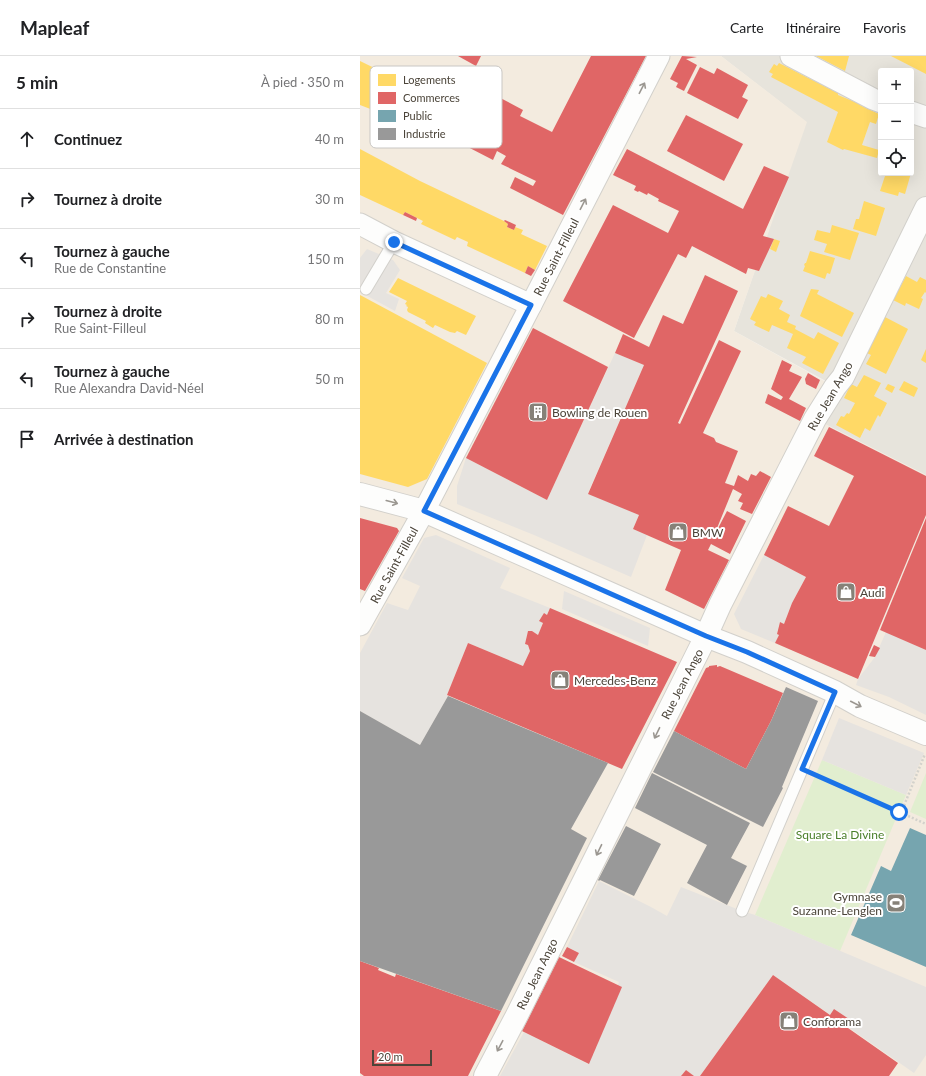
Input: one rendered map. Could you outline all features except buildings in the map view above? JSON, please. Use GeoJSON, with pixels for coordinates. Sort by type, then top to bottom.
{"type":"FeatureCollection","features":[{"type":"Feature","properties":{"kind":"street","name":"Rue Saint-Filleul"},"geometry":{"type":"LineString","coordinates":[[360,625],[424,511],[659,56]]}},
{"type":"Feature","properties":{"kind":"street"},"geometry":{"type":"LineString","coordinates":[[791,56],[878,101]]}},
{"type":"Feature","properties":{"kind":"street"},"geometry":{"type":"LineString","coordinates":[[914,113],[926,117]]}},
{"type":"Feature","properties":{"kind":"street","name":"Rue Jean Ango"},"geometry":{"type":"LineString","coordinates":[[485,1076],[520,1010],[720,605],[815,419],[843,377],[920,231],[926,208]]}},
{"type":"Feature","properties":{"kind":"street"},"geometry":{"type":"LineString","coordinates":[[360,224],[394,242],[531,305]]}},
{"type":"Feature","properties":{"kind":"street"},"geometry":{"type":"LineString","coordinates":[[360,494],[424,511],[706,636],[747,652],[835,692],[860,706],[926,734]]}},
{"type":"Feature","properties":{"kind":"lane"},"geometry":{"type":"LineString","coordinates":[[366,289],[394,242]]}},
{"type":"Feature","properties":{"kind":"lane"},"geometry":{"type":"LineString","coordinates":[[742,911],[835,692]]}},
{"type":"Feature","properties":{"kind":"path"},"geometry":{"type":"LineString","coordinates":[[901,813],[926,751]]}},
{"type":"Feature","properties":{"kind":"path"},"geometry":{"type":"LineString","coordinates":[[802,769],[926,824]]}},
{"type":"Feature","properties":{"kind":"shaded area"},"geometry":{"type":"Polygon","coordinates":[[[360,56],[721,56],[807,122],[734,331],[835,387],[815,419],[926,475],[926,1076],[360,1076],[360,56]]]}},
{"type":"Feature","properties":{"kind":"shaded area"},"geometry":{"type":"Polygon","coordinates":[[[721,56],[926,56],[926,475],[815,419],[835,386],[734,331],[806,122],[721,56]]]}},
{"type":"Feature","properties":{"kind":"shaded area"},"geometry":{"type":"Polygon","coordinates":[[[367,249],[393,260],[400,270],[386,293],[399,299],[395,311],[360,292],[360,258],[367,249]]]}},
{"type":"Feature","properties":{"kind":"shaded area"},"geometry":{"type":"Polygon","coordinates":[[[615,353],[644,365],[588,493],[639,515],[633,529],[647,535],[631,577],[534,535],[457,504],[457,486],[466,458],[547,500],[615,353]]]}},
{"type":"Feature","properties":{"kind":"shaded area"},"geometry":{"type":"Polygon","coordinates":[[[436,535],[510,568],[500,588],[550,608],[547,615],[544,614],[539,620],[543,623],[538,635],[532,631],[528,631],[525,644],[528,645],[530,651],[523,666],[468,643],[447,695],[448,696],[420,745],[360,711],[360,653],[387,603],[408,610],[420,586],[402,578],[424,538],[436,535]]]}},
{"type":"Feature","properties":{"kind":"shaded area"},"geometry":{"type":"Polygon","coordinates":[[[764,555],[806,577],[792,603],[784,624],[780,622],[777,633],[779,635],[775,643],[741,629],[734,614],[764,555]]]}},
{"type":"Feature","properties":{"kind":"shaded area"},"geometry":{"type":"Polygon","coordinates":[[[564,591],[650,628],[648,646],[562,609],[564,591]]]}},
{"type":"Feature","properties":{"kind":"shaded area"},"geometry":{"type":"Polygon","coordinates":[[[886,632],[926,650],[926,715],[889,697],[856,685],[858,679],[875,657],[886,632]]]}},
{"type":"Feature","properties":{"kind":"shaded area"},"geometry":{"type":"Polygon","coordinates":[[[839,718],[924,753],[906,795],[822,760],[839,718]]]}},
{"type":"Feature","properties":{"kind":"shaded area"},"geometry":{"type":"Polygon","coordinates":[[[599,881],[667,916],[681,887],[755,915],[926,987],[926,1055],[914,1073],[773,975],[700,1076],[694,1076],[686,1070],[681,1076],[500,1076],[524,1032],[588,1064],[619,982],[574,962],[579,953],[567,947],[599,881]]]}},
{"type":"Feature","properties":{"kind":"green space","name":"Square La Divine"},"geometry":{"type":"Polygon","coordinates":[[[822,760],[906,795],[840,951],[755,915],[822,760]]]}},
{"type":"Feature","properties":{"kind":"green space"},"geometry":{"type":"Polygon","coordinates":[[[926,773],[926,819],[910,812],[926,773]]]}},
{"type":"Feature","properties":{"kind":"place","name":"Bowling de Rouen"},"geometry":{"type":"Point","coordinates":[538,412]}},
{"type":"Feature","properties":{"kind":"place","name":"BMW"},"geometry":{"type":"Point","coordinates":[678,532]}},
{"type":"Feature","properties":{"kind":"place","name":"Audi"},"geometry":{"type":"Point","coordinates":[846,592]}},
{"type":"Feature","properties":{"kind":"place","name":"Mercedes-Benz"},"geometry":{"type":"Point","coordinates":[560,680]}},
{"type":"Feature","properties":{"kind":"place","name":"Gymnase Suzanne-Lenglen"},"geometry":{"type":"Point","coordinates":[896,903]}},
{"type":"Feature","properties":{"kind":"place","name":"Conforama"},"geometry":{"type":"Point","coordinates":[789,1021]}},
{"type":"Feature","properties":{"kind":"route"},"geometry":{"type":"LineString","coordinates":[[394,242],[531,305],[424,511],[835,692],[802,769],[899,812]]}}]}
